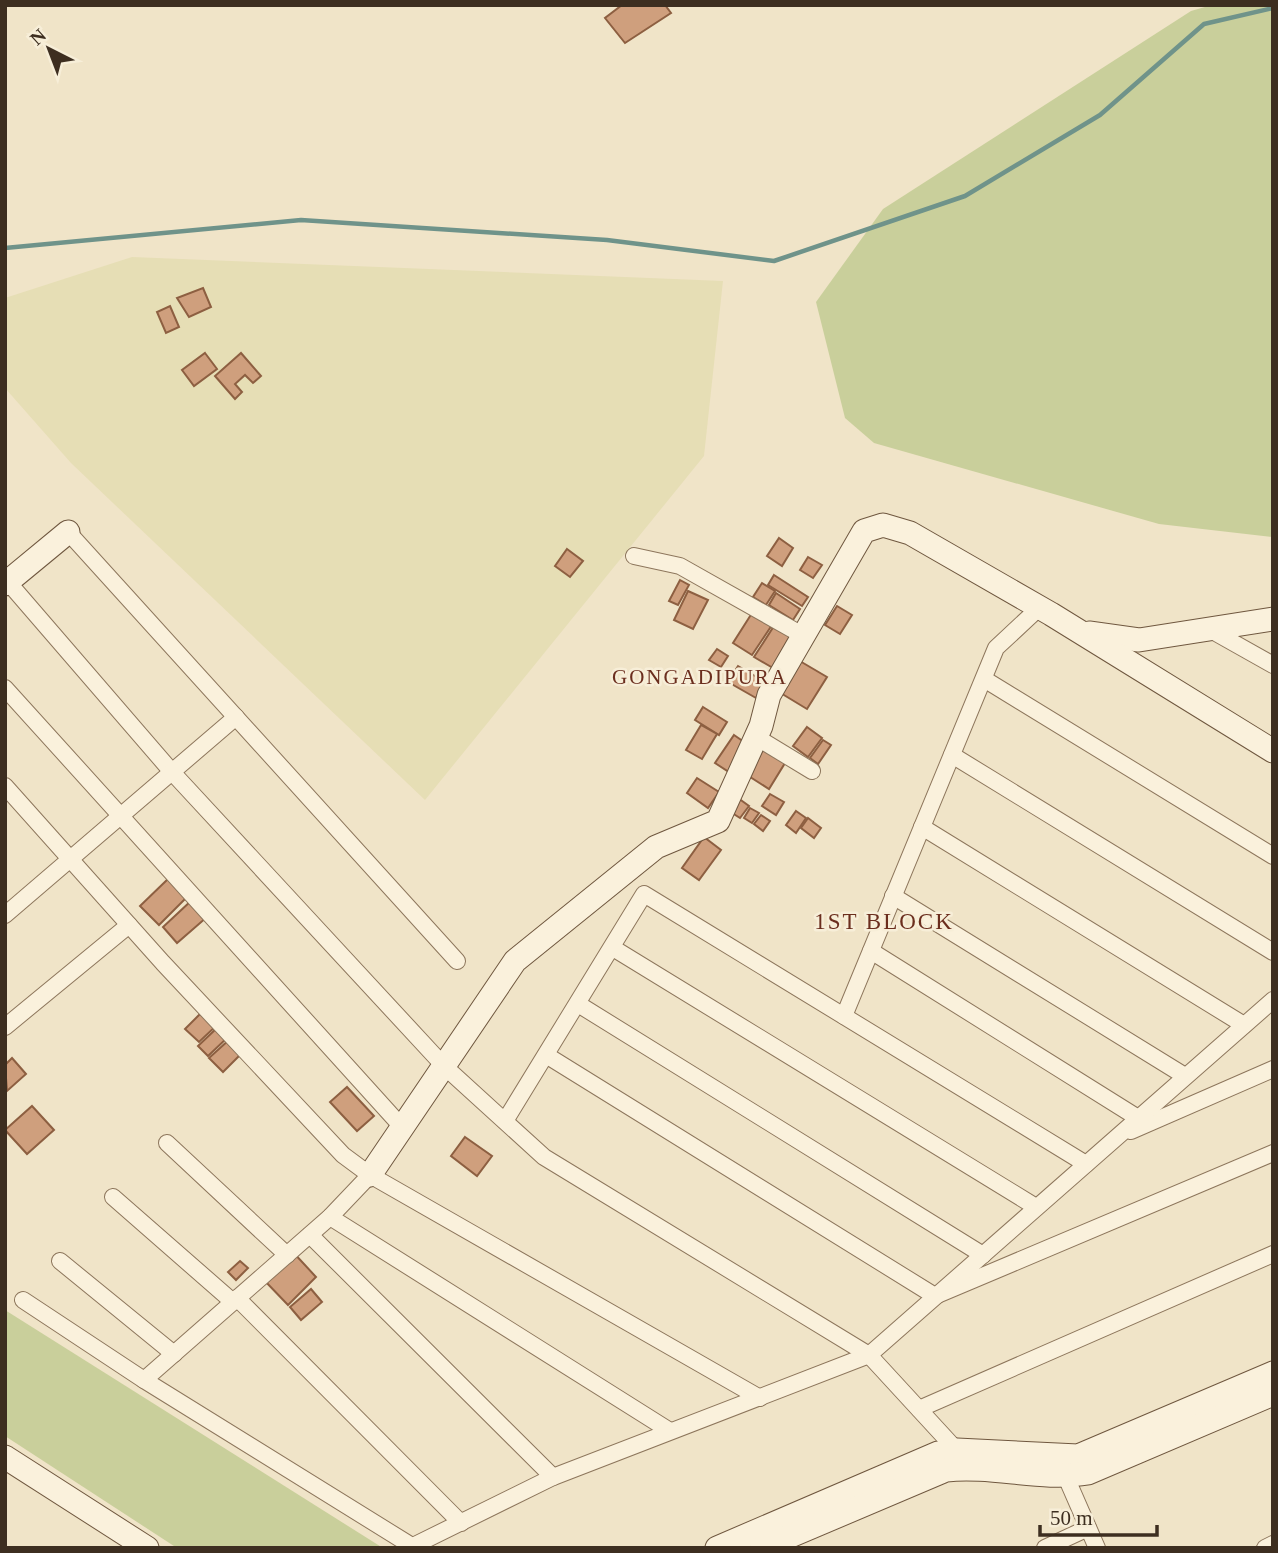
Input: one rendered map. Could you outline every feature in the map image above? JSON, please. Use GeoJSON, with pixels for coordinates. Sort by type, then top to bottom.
{"type":"FeatureCollection","features":[{"type":"Feature","properties":{"kind":"street"},"geometry":{"type":"LineString","coordinates":[[144,1380],[330,1217],[370,1175],[516,961],[656,847],[718,821],[756,737],[769,695],[863,531],[883,525],[910,533],[1040,607],[1273,751]]}},
{"type":"Feature","properties":{"kind":"street"},"geometry":{"type":"LineString","coordinates":[[457,961],[68,532],[6,583],[172,772],[444,1066],[544,1157],[869,1355],[964,1458]]}},
{"type":"Feature","properties":{"kind":"street"},"geometry":{"type":"LineString","coordinates":[[634,556],[680,566],[804,636]]}},
{"type":"Feature","properties":{"kind":"street"},"geometry":{"type":"LineString","coordinates":[[844,1016],[996,648],[1040,607]]}},
{"type":"Feature","properties":{"kind":"street"},"geometry":{"type":"LineString","coordinates":[[1080,632],[1139,640],[1273,619]]}},
{"type":"Feature","properties":{"kind":"street"},"geometry":{"type":"LineString","coordinates":[[1209,629],[1273,665]]}},
{"type":"Feature","properties":{"kind":"street"},"geometry":{"type":"LineString","coordinates":[[984,679],[1273,856]]}},
{"type":"Feature","properties":{"kind":"street"},"geometry":{"type":"LineString","coordinates":[[5,688],[402,1127]]}},
{"type":"Feature","properties":{"kind":"street"},"geometry":{"type":"LineString","coordinates":[[5,914],[236,717]]}},
{"type":"Feature","properties":{"kind":"street"},"geometry":{"type":"LineString","coordinates":[[756,737],[812,771]]}},
{"type":"Feature","properties":{"kind":"street"},"geometry":{"type":"LineString","coordinates":[[952,755],[1273,952]]}},
{"type":"Feature","properties":{"kind":"street"},"geometry":{"type":"LineString","coordinates":[[5,786],[129,925],[343,1155],[370,1175],[760,1398]]}},
{"type":"Feature","properties":{"kind":"street"},"geometry":{"type":"LineString","coordinates":[[922,827],[1244,1025]]}},
{"type":"Feature","properties":{"kind":"street"},"geometry":{"type":"LineString","coordinates":[[505,1121],[644,894],[1086,1164]]}},
{"type":"Feature","properties":{"kind":"street"},"geometry":{"type":"LineString","coordinates":[[893,896],[1185,1076]]}},
{"type":"Feature","properties":{"kind":"street"},"geometry":{"type":"LineString","coordinates":[[5,1027],[129,925]]}},
{"type":"Feature","properties":{"kind":"street"},"geometry":{"type":"LineString","coordinates":[[613,948],[1036,1208]]}},
{"type":"Feature","properties":{"kind":"street"},"geometry":{"type":"LineString","coordinates":[[871,951],[1138,1118]]}},
{"type":"Feature","properties":{"kind":"street"},"geometry":{"type":"LineString","coordinates":[[23,1300],[144,1380],[414,1547],[553,1477],[869,1355],[1273,1000]]}},
{"type":"Feature","properties":{"kind":"street"},"geometry":{"type":"LineString","coordinates":[[578,1004],[983,1255]]}},
{"type":"Feature","properties":{"kind":"street"},"geometry":{"type":"LineString","coordinates":[[547,1055],[935,1297]]}},
{"type":"Feature","properties":{"kind":"street"},"geometry":{"type":"LineString","coordinates":[[1115,1138],[1273,1069]]}},
{"type":"Feature","properties":{"kind":"street"},"geometry":{"type":"LineString","coordinates":[[167,1143],[287,1255]]}},
{"type":"Feature","properties":{"kind":"street"},"geometry":{"type":"LineString","coordinates":[[935,1297],[1273,1153]]}},
{"type":"Feature","properties":{"kind":"street"},"geometry":{"type":"LineString","coordinates":[[113,1197],[235,1300],[461,1523]]}},
{"type":"Feature","properties":{"kind":"street"},"geometry":{"type":"LineString","coordinates":[[330,1217],[670,1431]]}},
{"type":"Feature","properties":{"kind":"street"},"geometry":{"type":"LineString","coordinates":[[310,1235],[553,1477]]}},
{"type":"Feature","properties":{"kind":"street"},"geometry":{"type":"LineString","coordinates":[[919,1409],[1273,1254]]}},
{"type":"Feature","properties":{"kind":"street"},"geometry":{"type":"LineString","coordinates":[[60,1261],[174,1354]]}},
{"type":"Feature","properties":{"kind":"street"},"geometry":{"type":"LineString","coordinates":[[762,1548],[946,1470],[964,1458],[1078,1456],[1273,1373]]}},
{"type":"Feature","properties":{"kind":"street"},"geometry":{"type":"LineString","coordinates":[[718,1548],[938,1453],[1066,1477],[1088,1473],[1273,1394]]}},
{"type":"Feature","properties":{"kind":"street"},"geometry":{"type":"LineString","coordinates":[[5,1457],[148,1548]]}},
{"type":"Feature","properties":{"kind":"street"},"geometry":{"type":"LineString","coordinates":[[1066,1477],[1097,1548]]}},
{"type":"Feature","properties":{"kind":"street"},"geometry":{"type":"LineString","coordinates":[[1045,1548],[1088,1528]]}},
{"type":"Feature","properties":{"kind":"shaded area"},"geometry":{"type":"Polygon","coordinates":[[[132,257],[723,281],[704,456],[425,800],[71,463],[5,388],[5,298],[132,257]]]}},
{"type":"Feature","properties":{"kind":"green space"},"geometry":{"type":"Polygon","coordinates":[[[1212,5],[1273,5],[1273,537],[1159,524],[874,443],[845,418],[816,302],[883,209],[1191,11],[1212,5]]]}},
{"type":"Feature","properties":{"kind":"green space"},"geometry":{"type":"Polygon","coordinates":[[[5,1310],[383,1548],[177,1548],[5,1436],[5,1310]]]}},
{"type":"Feature","properties":{"kind":"building"},"geometry":{"type":"Polygon","coordinates":[[[622,5],[665,5],[671,13],[625,43],[605,18],[622,5]]]}},
{"type":"Feature","properties":{"kind":"building"},"geometry":{"type":"Polygon","coordinates":[[[203,288],[211,307],[189,317],[177,298],[203,288]]]}},
{"type":"Feature","properties":{"kind":"building"},"geometry":{"type":"Polygon","coordinates":[[[170,306],[179,327],[166,333],[157,312],[170,306]]]}},
{"type":"Feature","properties":{"kind":"building"},"geometry":{"type":"Polygon","coordinates":[[[205,353],[217,369],[194,386],[182,370],[205,353]]]}},
{"type":"Feature","properties":{"kind":"building"},"geometry":{"type":"Polygon","coordinates":[[[241,353],[261,376],[253,383],[245,375],[235,384],[242,392],[235,399],[215,376],[241,353]]]}},
{"type":"Feature","properties":{"kind":"building"},"geometry":{"type":"Polygon","coordinates":[[[779,538],[793,548],[782,566],[767,556],[779,538]]]}},
{"type":"Feature","properties":{"kind":"building"},"geometry":{"type":"Polygon","coordinates":[[[567,549],[583,561],[570,577],[555,566],[567,549]]]}},
{"type":"Feature","properties":{"kind":"building"},"geometry":{"type":"Polygon","coordinates":[[[808,557],[822,565],[813,578],[800,570],[808,557]]]}},
{"type":"Feature","properties":{"kind":"building"},"geometry":{"type":"Polygon","coordinates":[[[774,575],[808,597],[802,606],[768,585],[774,575]]]}},
{"type":"Feature","properties":{"kind":"building"},"geometry":{"type":"Polygon","coordinates":[[[680,580],[689,585],[678,605],[669,601],[680,580]]]}},
{"type":"Feature","properties":{"kind":"building"},"geometry":{"type":"Polygon","coordinates":[[[762,583],[775,591],[766,605],[753,597],[762,583]]]}},
{"type":"Feature","properties":{"kind":"building"},"geometry":{"type":"Polygon","coordinates":[[[688,591],[708,600],[693,629],[674,620],[688,591]]]}},
{"type":"Feature","properties":{"kind":"building"},"geometry":{"type":"Polygon","coordinates":[[[776,593],[800,609],[793,620],[769,605],[776,593]]]}},
{"type":"Feature","properties":{"kind":"building"},"geometry":{"type":"Polygon","coordinates":[[[837,606],[852,615],[840,634],[825,625],[837,606]]]}},
{"type":"Feature","properties":{"kind":"building"},"geometry":{"type":"Polygon","coordinates":[[[752,613],[772,625],[752,655],[733,643],[752,613]]]}},
{"type":"Feature","properties":{"kind":"building"},"geometry":{"type":"Polygon","coordinates":[[[774,626],[792,638],[773,668],[754,657],[774,626]]]}},
{"type":"Feature","properties":{"kind":"building"},"geometry":{"type":"Polygon","coordinates":[[[717,649],[728,656],[721,667],[709,660],[717,649]]]}},
{"type":"Feature","properties":{"kind":"building"},"geometry":{"type":"Polygon","coordinates":[[[793,657],[827,677],[807,709],[774,689],[793,657]]]}},
{"type":"Feature","properties":{"kind":"building"},"geometry":{"type":"Polygon","coordinates":[[[738,666],[765,682],[756,698],[728,682],[738,666]]]}},
{"type":"Feature","properties":{"kind":"building"},"geometry":{"type":"Polygon","coordinates":[[[703,707],[727,722],[719,735],[695,720],[703,707]]]}},
{"type":"Feature","properties":{"kind":"building"},"geometry":{"type":"Polygon","coordinates":[[[701,725],[717,734],[702,759],[686,750],[701,725]]]}},
{"type":"Feature","properties":{"kind":"building"},"geometry":{"type":"Polygon","coordinates":[[[807,727],[822,738],[808,757],[793,746],[807,727]]]}},
{"type":"Feature","properties":{"kind":"building"},"geometry":{"type":"Polygon","coordinates":[[[734,735],[747,744],[729,772],[715,763],[734,735]]]}},
{"type":"Feature","properties":{"kind":"building"},"geometry":{"type":"Polygon","coordinates":[[[823,740],[831,745],[818,764],[810,758],[823,740]]]}},
{"type":"Feature","properties":{"kind":"building"},"geometry":{"type":"Polygon","coordinates":[[[763,750],[785,763],[769,789],[747,775],[763,750]]]}},
{"type":"Feature","properties":{"kind":"building"},"geometry":{"type":"Polygon","coordinates":[[[697,778],[719,792],[708,808],[687,793],[697,778]]]}},
{"type":"Feature","properties":{"kind":"building"},"geometry":{"type":"Polygon","coordinates":[[[770,794],[784,802],[776,815],[762,806],[770,794]]]}},
{"type":"Feature","properties":{"kind":"building"},"geometry":{"type":"Polygon","coordinates":[[[738,798],[749,806],[740,818],[729,811],[738,798]]]}},
{"type":"Feature","properties":{"kind":"building"},"geometry":{"type":"Polygon","coordinates":[[[750,808],[759,813],[752,823],[744,818],[750,808]]]}},
{"type":"Feature","properties":{"kind":"building"},"geometry":{"type":"Polygon","coordinates":[[[796,811],[806,818],[796,833],[786,825],[796,811]]]}},
{"type":"Feature","properties":{"kind":"building"},"geometry":{"type":"Polygon","coordinates":[[[761,815],[770,821],[763,831],[754,824],[761,815]]]}},
{"type":"Feature","properties":{"kind":"building"},"geometry":{"type":"Polygon","coordinates":[[[808,818],[821,828],[814,838],[801,828],[808,818]]]}},
{"type":"Feature","properties":{"kind":"building"},"geometry":{"type":"Polygon","coordinates":[[[704,837],[721,850],[699,880],[682,868],[704,837]]]}},
{"type":"Feature","properties":{"kind":"building"},"geometry":{"type":"Polygon","coordinates":[[[169,878],[187,897],[159,925],[140,906],[169,878]]]}},
{"type":"Feature","properties":{"kind":"building"},"geometry":{"type":"Polygon","coordinates":[[[192,900],[207,917],[177,943],[163,927],[192,900]]]}},
{"type":"Feature","properties":{"kind":"building"},"geometry":{"type":"Polygon","coordinates":[[[203,1011],[217,1025],[199,1042],[185,1029],[203,1011]]]}},
{"type":"Feature","properties":{"kind":"building"},"geometry":{"type":"Polygon","coordinates":[[[218,1027],[228,1037],[208,1056],[198,1046],[218,1027]]]}},
{"type":"Feature","properties":{"kind":"building"},"geometry":{"type":"Polygon","coordinates":[[[230,1039],[243,1052],[223,1072],[209,1058],[230,1039]]]}},
{"type":"Feature","properties":{"kind":"building"},"geometry":{"type":"Polygon","coordinates":[[[12,1058],[26,1074],[7,1091],[5,1065],[12,1058]]]}},
{"type":"Feature","properties":{"kind":"building"},"geometry":{"type":"Polygon","coordinates":[[[347,1087],[374,1116],[357,1131],[330,1102],[347,1087]]]}},
{"type":"Feature","properties":{"kind":"building"},"geometry":{"type":"Polygon","coordinates":[[[32,1106],[54,1130],[27,1154],[5,1130],[32,1106]]]}},
{"type":"Feature","properties":{"kind":"building"},"geometry":{"type":"Polygon","coordinates":[[[465,1137],[492,1156],[477,1176],[451,1156],[465,1137]]]}},
{"type":"Feature","properties":{"kind":"building"},"geometry":{"type":"Polygon","coordinates":[[[292,1251],[316,1277],[288,1305],[263,1279],[292,1251]]]}},
{"type":"Feature","properties":{"kind":"building"},"geometry":{"type":"Polygon","coordinates":[[[240,1261],[248,1268],[236,1280],[228,1272],[240,1261]]]}},
{"type":"Feature","properties":{"kind":"building"},"geometry":{"type":"Polygon","coordinates":[[[311,1289],[322,1302],[301,1320],[290,1307],[311,1289]]]}},
{"type":"Feature","properties":{"kind":"waterway"},"geometry":{"type":"LineString","coordinates":[[5,248],[301,220],[607,240],[774,261],[965,196],[1100,115],[1204,24],[1273,8]]}},
{"type":"Feature","properties":{"kind":"district","name":"GONGADIPURA"},"geometry":{"type":"Point","coordinates":[700,677]}},
{"type":"Feature","properties":{"kind":"district","name":"1ST BLOCK"},"geometry":{"type":"Point","coordinates":[884,921]}}]}
